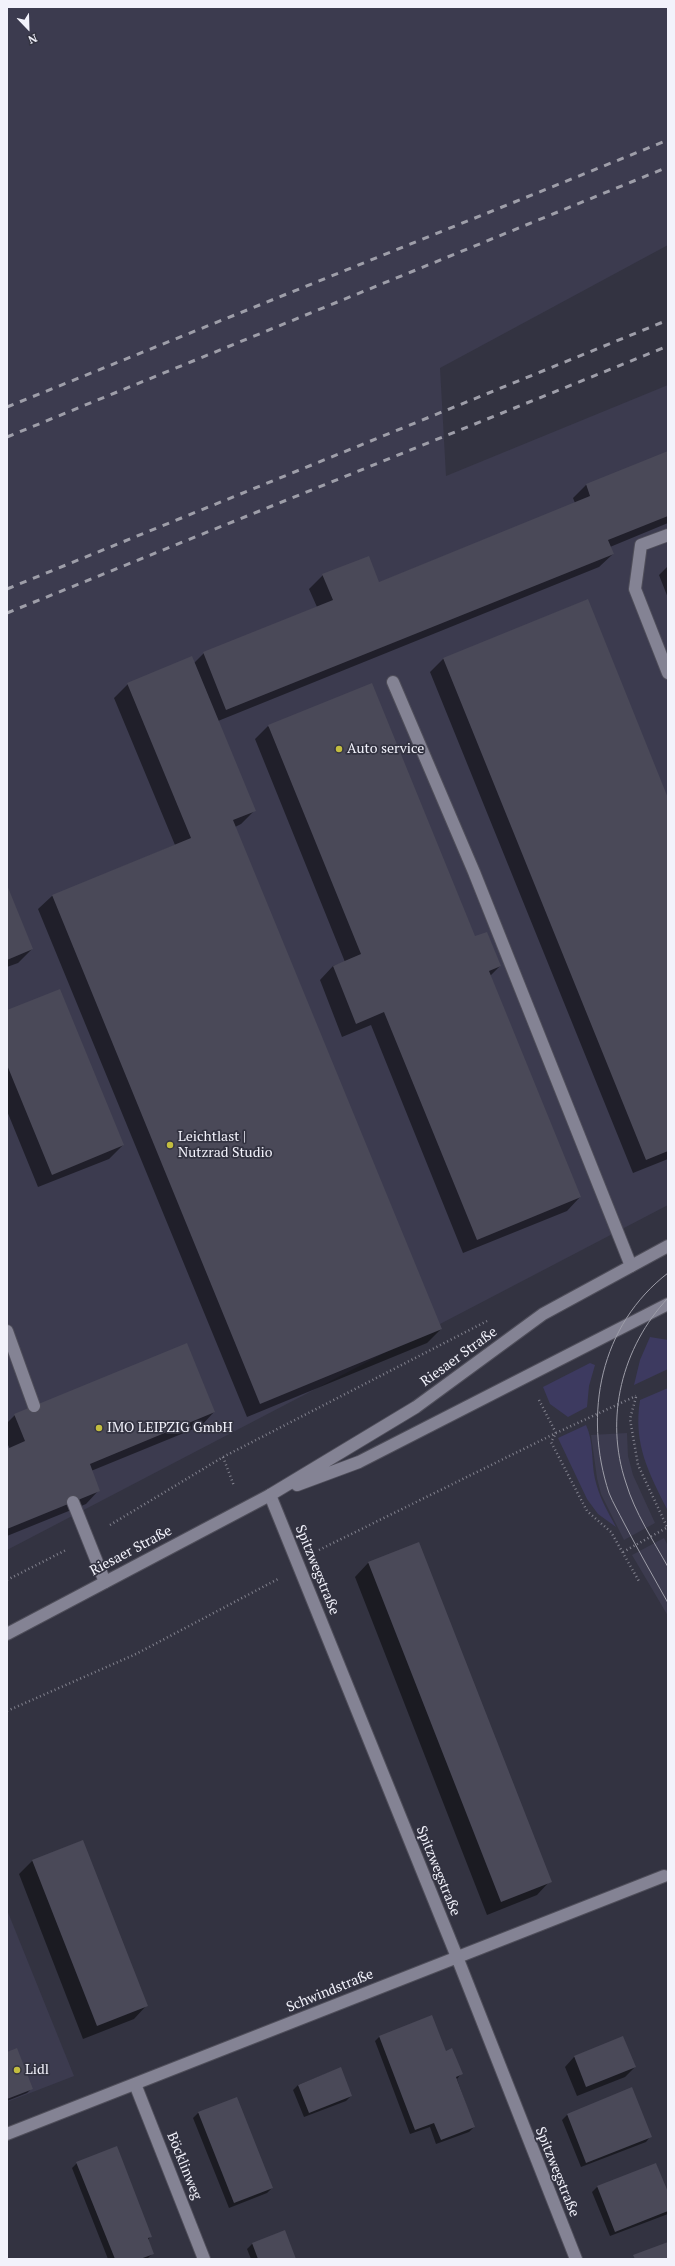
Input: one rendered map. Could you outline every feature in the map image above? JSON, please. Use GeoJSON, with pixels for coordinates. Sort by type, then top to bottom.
{"type":"FeatureCollection","features":[{"type":"Feature","properties":{"kind":"street"},"geometry":{"type":"LineString","coordinates":[[668,534],[642,546],[635,590],[668,673]]}},
{"type":"Feature","properties":{"kind":"street"},"geometry":{"type":"LineString","coordinates":[[393,682],[474,872],[631,1266]]}},
{"type":"Feature","properties":{"kind":"street","name":"Riesaer Straße"},"geometry":{"type":"LineString","coordinates":[[7,1634],[270,1495],[416,1407],[543,1314],[668,1246]]}},
{"type":"Feature","properties":{"kind":"street","name":"Riesaer Straße"},"geometry":{"type":"LineString","coordinates":[[270,1495],[359,1462],[668,1304]]}},
{"type":"Feature","properties":{"kind":"street"},"geometry":{"type":"LineString","coordinates":[[7,1331],[34,1406]]}},
{"type":"Feature","properties":{"kind":"street","name":"Spitzwegstraße"},"geometry":{"type":"LineString","coordinates":[[270,1495],[457,1957],[576,2259]]}},
{"type":"Feature","properties":{"kind":"street"},"geometry":{"type":"LineString","coordinates":[[73,1502],[105,1582]]}},
{"type":"Feature","properties":{"kind":"street","name":"Schwindstraße"},"geometry":{"type":"LineString","coordinates":[[7,2134],[664,1876]]}},
{"type":"Feature","properties":{"kind":"street","name":"Böcklinweg"},"geometry":{"type":"LineString","coordinates":[[135,2084],[204,2259]]}},
{"type":"Feature","properties":{"kind":"path"},"geometry":{"type":"LineString","coordinates":[[7,1580],[88,1539],[223,1457],[499,1315],[510,1338]]}},
{"type":"Feature","properties":{"kind":"path"},"geometry":{"type":"LineString","coordinates":[[623,1552],[668,1528],[638,1465],[630,1419],[636,1396]]}},
{"type":"Feature","properties":{"kind":"path"},"geometry":{"type":"LineString","coordinates":[[539,1400],[556,1433],[551,1442],[587,1511],[611,1532],[640,1583]]}},
{"type":"Feature","properties":{"kind":"path"},"geometry":{"type":"LineString","coordinates":[[223,1457],[243,1509]]}},
{"type":"Feature","properties":{"kind":"shaded area"},"geometry":{"type":"Polygon","coordinates":[[[7,7],[668,7],[668,245],[440,368],[446,476],[668,385],[668,1205],[7,1550],[7,7]]]}},
{"type":"Feature","properties":{"kind":"shaded area"},"geometry":{"type":"Polygon","coordinates":[[[650,1337],[668,1340],[668,1369],[634,1385],[640,1360],[650,1337]]]}},
{"type":"Feature","properties":{"kind":"shaded area"},"geometry":{"type":"Polygon","coordinates":[[[590,1363],[595,1365],[589,1386],[587,1407],[568,1417],[550,1404],[543,1387],[590,1363]]]}},
{"type":"Feature","properties":{"kind":"shaded area"},"geometry":{"type":"Polygon","coordinates":[[[668,1388],[668,1511],[644,1458],[638,1416],[640,1400],[668,1388]]]}},
{"type":"Feature","properties":{"kind":"shaded area"},"geometry":{"type":"Polygon","coordinates":[[[586,1425],[589,1431],[597,1486],[604,1504],[616,1527],[598,1514],[587,1499],[558,1438],[586,1425]]]}},
{"type":"Feature","properties":{"kind":"shaded area"},"geometry":{"type":"Polygon","coordinates":[[[627,1433],[628,1456],[633,1475],[655,1523],[624,1540],[601,1494],[597,1478],[591,1435],[627,1433]]]}},
{"type":"Feature","properties":{"kind":"shaded area"},"geometry":{"type":"Polygon","coordinates":[[[664,1538],[668,1546],[668,1616],[632,1555],[664,1538]]]}},
{"type":"Feature","properties":{"kind":"shaded area"},"geometry":{"type":"Polygon","coordinates":[[[7,1910],[74,2076],[7,2102],[7,1910]]]}},
{"type":"Feature","properties":{"kind":"building"},"geometry":{"type":"Polygon","coordinates":[[[668,451],[668,516],[608,540],[614,554],[226,710],[203,652],[333,600],[322,574],[369,556],[379,582],[590,496],[586,484],[668,451]]]}},
{"type":"Feature","properties":{"kind":"building"},"geometry":{"type":"Polygon","coordinates":[[[588,599],[668,798],[668,1151],[646,1160],[443,658],[588,599]]]}},
{"type":"Feature","properties":{"kind":"building"},"geometry":{"type":"Polygon","coordinates":[[[192,656],[256,811],[233,820],[442,1329],[260,1404],[52,895],[191,838],[127,683],[192,656]]]}},
{"type":"Feature","properties":{"kind":"building"},"geometry":{"type":"Polygon","coordinates":[[[372,683],[475,936],[487,932],[501,966],[489,971],[581,1197],[477,1240],[384,1012],[356,1024],[333,966],[361,954],[268,725],[372,683]]]}},
{"type":"Feature","properties":{"kind":"building"},"geometry":{"type":"Polygon","coordinates":[[[7,885],[33,949],[7,960],[7,885]]]}},
{"type":"Feature","properties":{"kind":"building"},"geometry":{"type":"Polygon","coordinates":[[[60,989],[124,1145],[52,1175],[7,1065],[7,1010],[60,989]]]}},
{"type":"Feature","properties":{"kind":"building","name":"IMO LEIPZIG GmbH"},"geometry":{"type":"Polygon","coordinates":[[[187,1343],[215,1412],[90,1464],[100,1491],[7,1529],[7,1449],[25,1441],[14,1414],[187,1343]]]}},
{"type":"Feature","properties":{"kind":"building"},"geometry":{"type":"Polygon","coordinates":[[[419,1542],[552,1882],[501,1902],[368,1562],[419,1542]]]}},
{"type":"Feature","properties":{"kind":"building"},"geometry":{"type":"Polygon","coordinates":[[[83,1840],[148,2006],[97,2026],[32,1860],[83,1840]]]}},
{"type":"Feature","properties":{"kind":"building"},"geometry":{"type":"Polygon","coordinates":[[[432,2015],[446,2051],[452,2048],[463,2074],[456,2077],[475,2127],[441,2140],[434,2123],[415,2130],[379,2036],[432,2015]]]}},
{"type":"Feature","properties":{"kind":"building"},"geometry":{"type":"Polygon","coordinates":[[[623,2036],[636,2067],[586,2087],[574,2056],[623,2036]]]}},
{"type":"Feature","properties":{"kind":"building","name":"Lidl"},"geometry":{"type":"Polygon","coordinates":[[[17,2048],[33,2089],[7,2099],[7,2052],[17,2048]]]}},
{"type":"Feature","properties":{"kind":"building"},"geometry":{"type":"Polygon","coordinates":[[[341,2067],[352,2096],[309,2113],[298,2085],[341,2067]]]}},
{"type":"Feature","properties":{"kind":"building"},"geometry":{"type":"Polygon","coordinates":[[[632,2087],[652,2137],[586,2163],[567,2114],[632,2087]]]}},
{"type":"Feature","properties":{"kind":"building"},"geometry":{"type":"Polygon","coordinates":[[[237,2097],[273,2188],[234,2203],[198,2112],[237,2097]]]}},
{"type":"Feature","properties":{"kind":"building"},"geometry":{"type":"Polygon","coordinates":[[[117,2146],[152,2237],[148,2238],[154,2254],[140,2259],[115,2259],[76,2162],[117,2146]]]}},
{"type":"Feature","properties":{"kind":"building"},"geometry":{"type":"Polygon","coordinates":[[[656,2163],[668,2192],[668,2211],[615,2232],[597,2186],[656,2163]]]}},
{"type":"Feature","properties":{"kind":"building"},"geometry":{"type":"Polygon","coordinates":[[[285,2230],[296,2259],[258,2259],[252,2243],[285,2230]]]}},
{"type":"Feature","properties":{"kind":"building"},"geometry":{"type":"Polygon","coordinates":[[[668,2242],[668,2259],[635,2259],[633,2255],[668,2242]]]}},
{"type":"Feature","properties":{"kind":"tram line"},"geometry":{"type":"LineString","coordinates":[[668,1273],[645,1294],[626,1318],[613,1345],[603,1373],[598,1402],[598,1433],[601,1463],[609,1493],[629,1533],[668,1603]]}},
{"type":"Feature","properties":{"kind":"tram line"},"geometry":{"type":"LineString","coordinates":[[668,1298],[652,1317],[639,1338],[629,1361],[622,1384],[617,1409],[617,1434],[620,1458],[626,1483],[634,1505],[668,1567]]}},
{"type":"Feature","properties":{"kind":"railway"},"geometry":{"type":"LineString","coordinates":[[7,407],[668,140]]}},
{"type":"Feature","properties":{"kind":"railway"},"geometry":{"type":"LineString","coordinates":[[7,437],[668,167]]}},
{"type":"Feature","properties":{"kind":"railway"},"geometry":{"type":"LineString","coordinates":[[7,589],[668,320]]}},
{"type":"Feature","properties":{"kind":"railway"},"geometry":{"type":"LineString","coordinates":[[7,613],[668,346]]}},
{"type":"Feature","properties":{"kind":"place","name":"Auto service"},"geometry":{"type":"Point","coordinates":[339,749]}},
{"type":"Feature","properties":{"kind":"place","name":"Leichtlast | Nutzrad Studio"},"geometry":{"type":"Point","coordinates":[170,1145]}},
{"type":"Feature","properties":{"kind":"place","name":"IMO LEIPZIG GmbH"},"geometry":{"type":"Point","coordinates":[99,1428]}},
{"type":"Feature","properties":{"kind":"place","name":"Lidl"},"geometry":{"type":"Point","coordinates":[17,2070]}}]}
